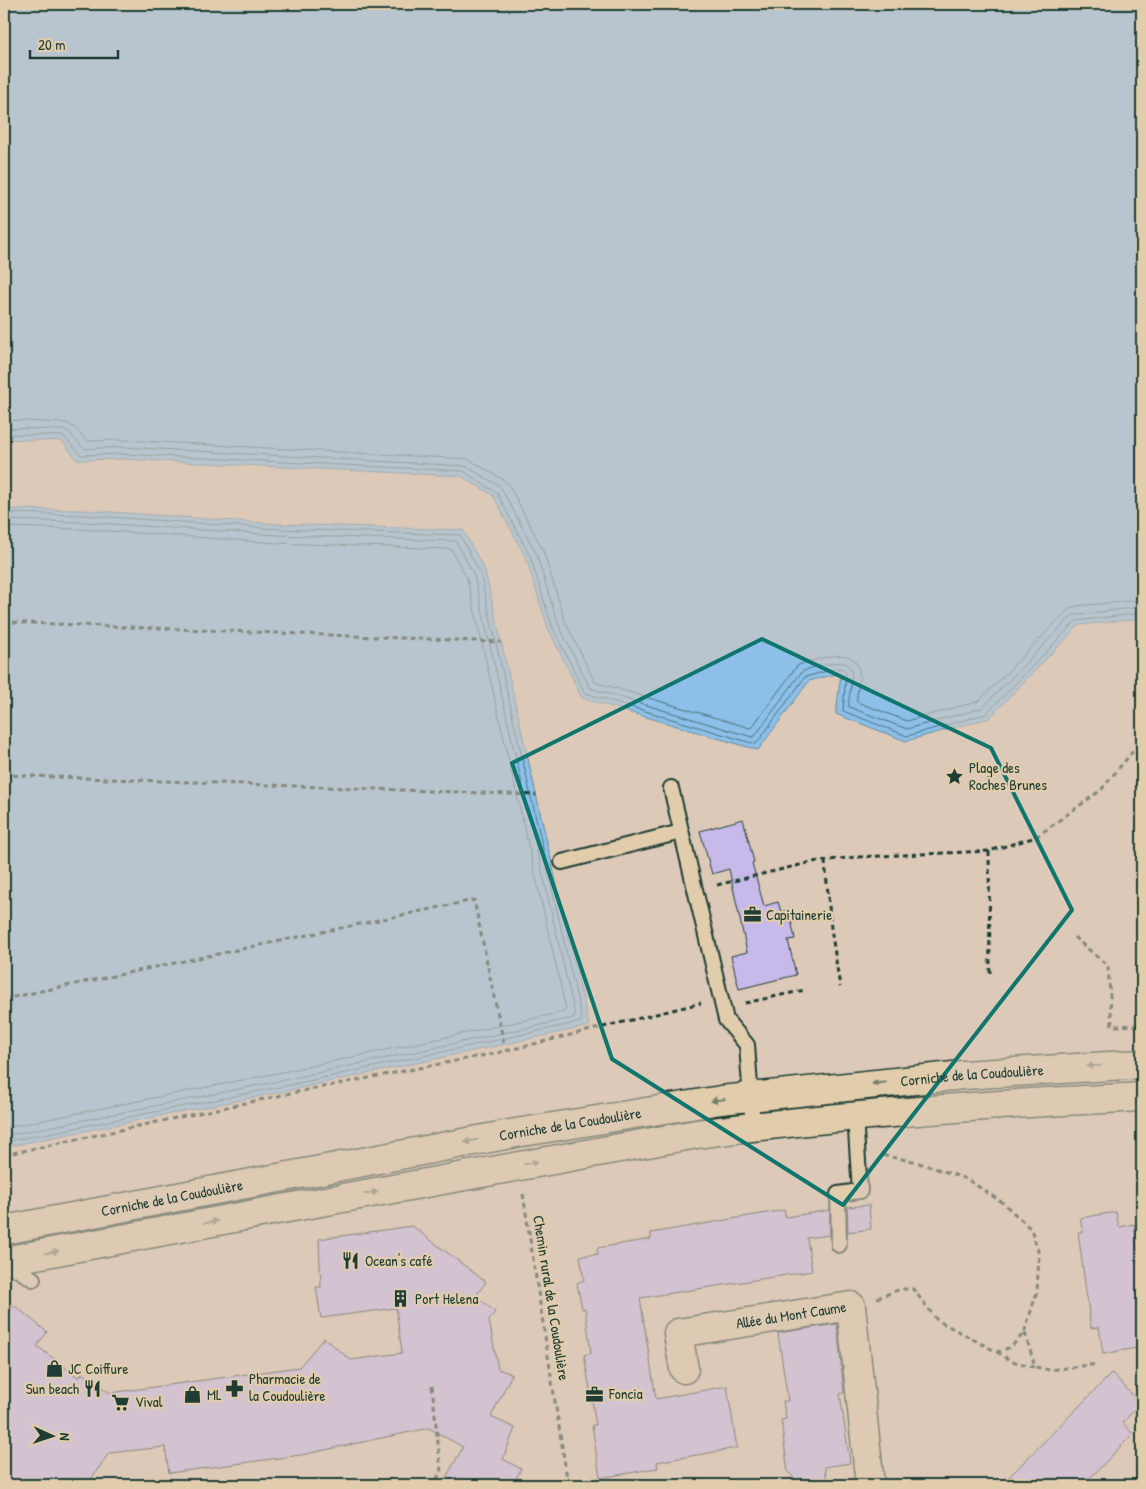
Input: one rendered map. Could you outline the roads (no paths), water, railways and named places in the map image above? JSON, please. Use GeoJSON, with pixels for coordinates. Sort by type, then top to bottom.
{"type":"FeatureCollection","features":[{"type":"Feature","properties":{"kind":"main road","name":"Corniche de la Coudoulière"},"geometry":{"type":"LineString","coordinates":[[4,1230],[516,1133],[702,1103],[963,1075],[1142,1064]]}},
{"type":"Feature","properties":{"kind":"main road","name":"Corniche de la Coudoulière"},"geometry":{"type":"LineString","coordinates":[[4,1261],[278,1217],[520,1165],[697,1134],[855,1116],[978,1106],[1142,1097]]}},
{"type":"Feature","properties":{"kind":"main road","name":"Allée du Mont Caume"},"geometry":{"type":"LineString","coordinates":[[684,1369],[678,1333],[851,1307],[870,1485]]}},
{"type":"Feature","properties":{"kind":"lane"},"geometry":{"type":"LineString","coordinates":[[671,788],[726,1020],[747,1045],[753,1127]]}},
{"type":"Feature","properties":{"kind":"lane"},"geometry":{"type":"LineString","coordinates":[[562,862],[681,832]]}},
{"type":"Feature","properties":{"kind":"lane"},"geometry":{"type":"LineString","coordinates":[[839,1245],[838,1194],[860,1191],[855,1116]]}},
{"type":"Feature","properties":{"kind":"lane"},"geometry":{"type":"LineString","coordinates":[[4,1261],[33,1280]]}},
{"type":"Feature","properties":{"kind":"water"},"geometry":{"type":"Polygon","coordinates":[[[4,4],[1142,4],[1142,617],[1140,619],[1079,625],[989,718],[906,741],[836,714],[841,673],[809,681],[758,750],[582,698],[548,628],[526,558],[493,495],[461,476],[122,459],[77,460],[62,441],[4,439],[4,4]]]}},
{"type":"Feature","properties":{"kind":"water"},"geometry":{"type":"Polygon","coordinates":[[[4,509],[82,510],[278,524],[463,530],[485,571],[589,1026],[291,1090],[4,1147],[4,509]]]}},
{"type":"Feature","properties":{"kind":"place","name":"Plage des Roches Brunes"},"geometry":{"type":"Point","coordinates":[955,777]}},
{"type":"Feature","properties":{"kind":"place","name":"Capitainerie"},"geometry":{"type":"Point","coordinates":[752,915]}},
{"type":"Feature","properties":{"kind":"place","name":"Ocean's café"},"geometry":{"type":"Point","coordinates":[351,1261]}},
{"type":"Feature","properties":{"kind":"place","name":"Port Helena"},"geometry":{"type":"Point","coordinates":[401,1299]}},
{"type":"Feature","properties":{"kind":"place","name":"JC Coiffure"},"geometry":{"type":"Point","coordinates":[54,1369]}},
{"type":"Feature","properties":{"kind":"place","name":"Pharmacie de la Coudoulière"},"geometry":{"type":"Point","coordinates":[235,1388]}},
{"type":"Feature","properties":{"kind":"place","name":"Sun beach"},"geometry":{"type":"Point","coordinates":[93,1389]}},
{"type":"Feature","properties":{"kind":"place","name":"Foncia"},"geometry":{"type":"Point","coordinates":[595,1394]}},
{"type":"Feature","properties":{"kind":"place","name":"ML"},"geometry":{"type":"Point","coordinates":[193,1395]}},
{"type":"Feature","properties":{"kind":"place","name":"Vival"},"geometry":{"type":"Point","coordinates":[121,1402]}}]}
